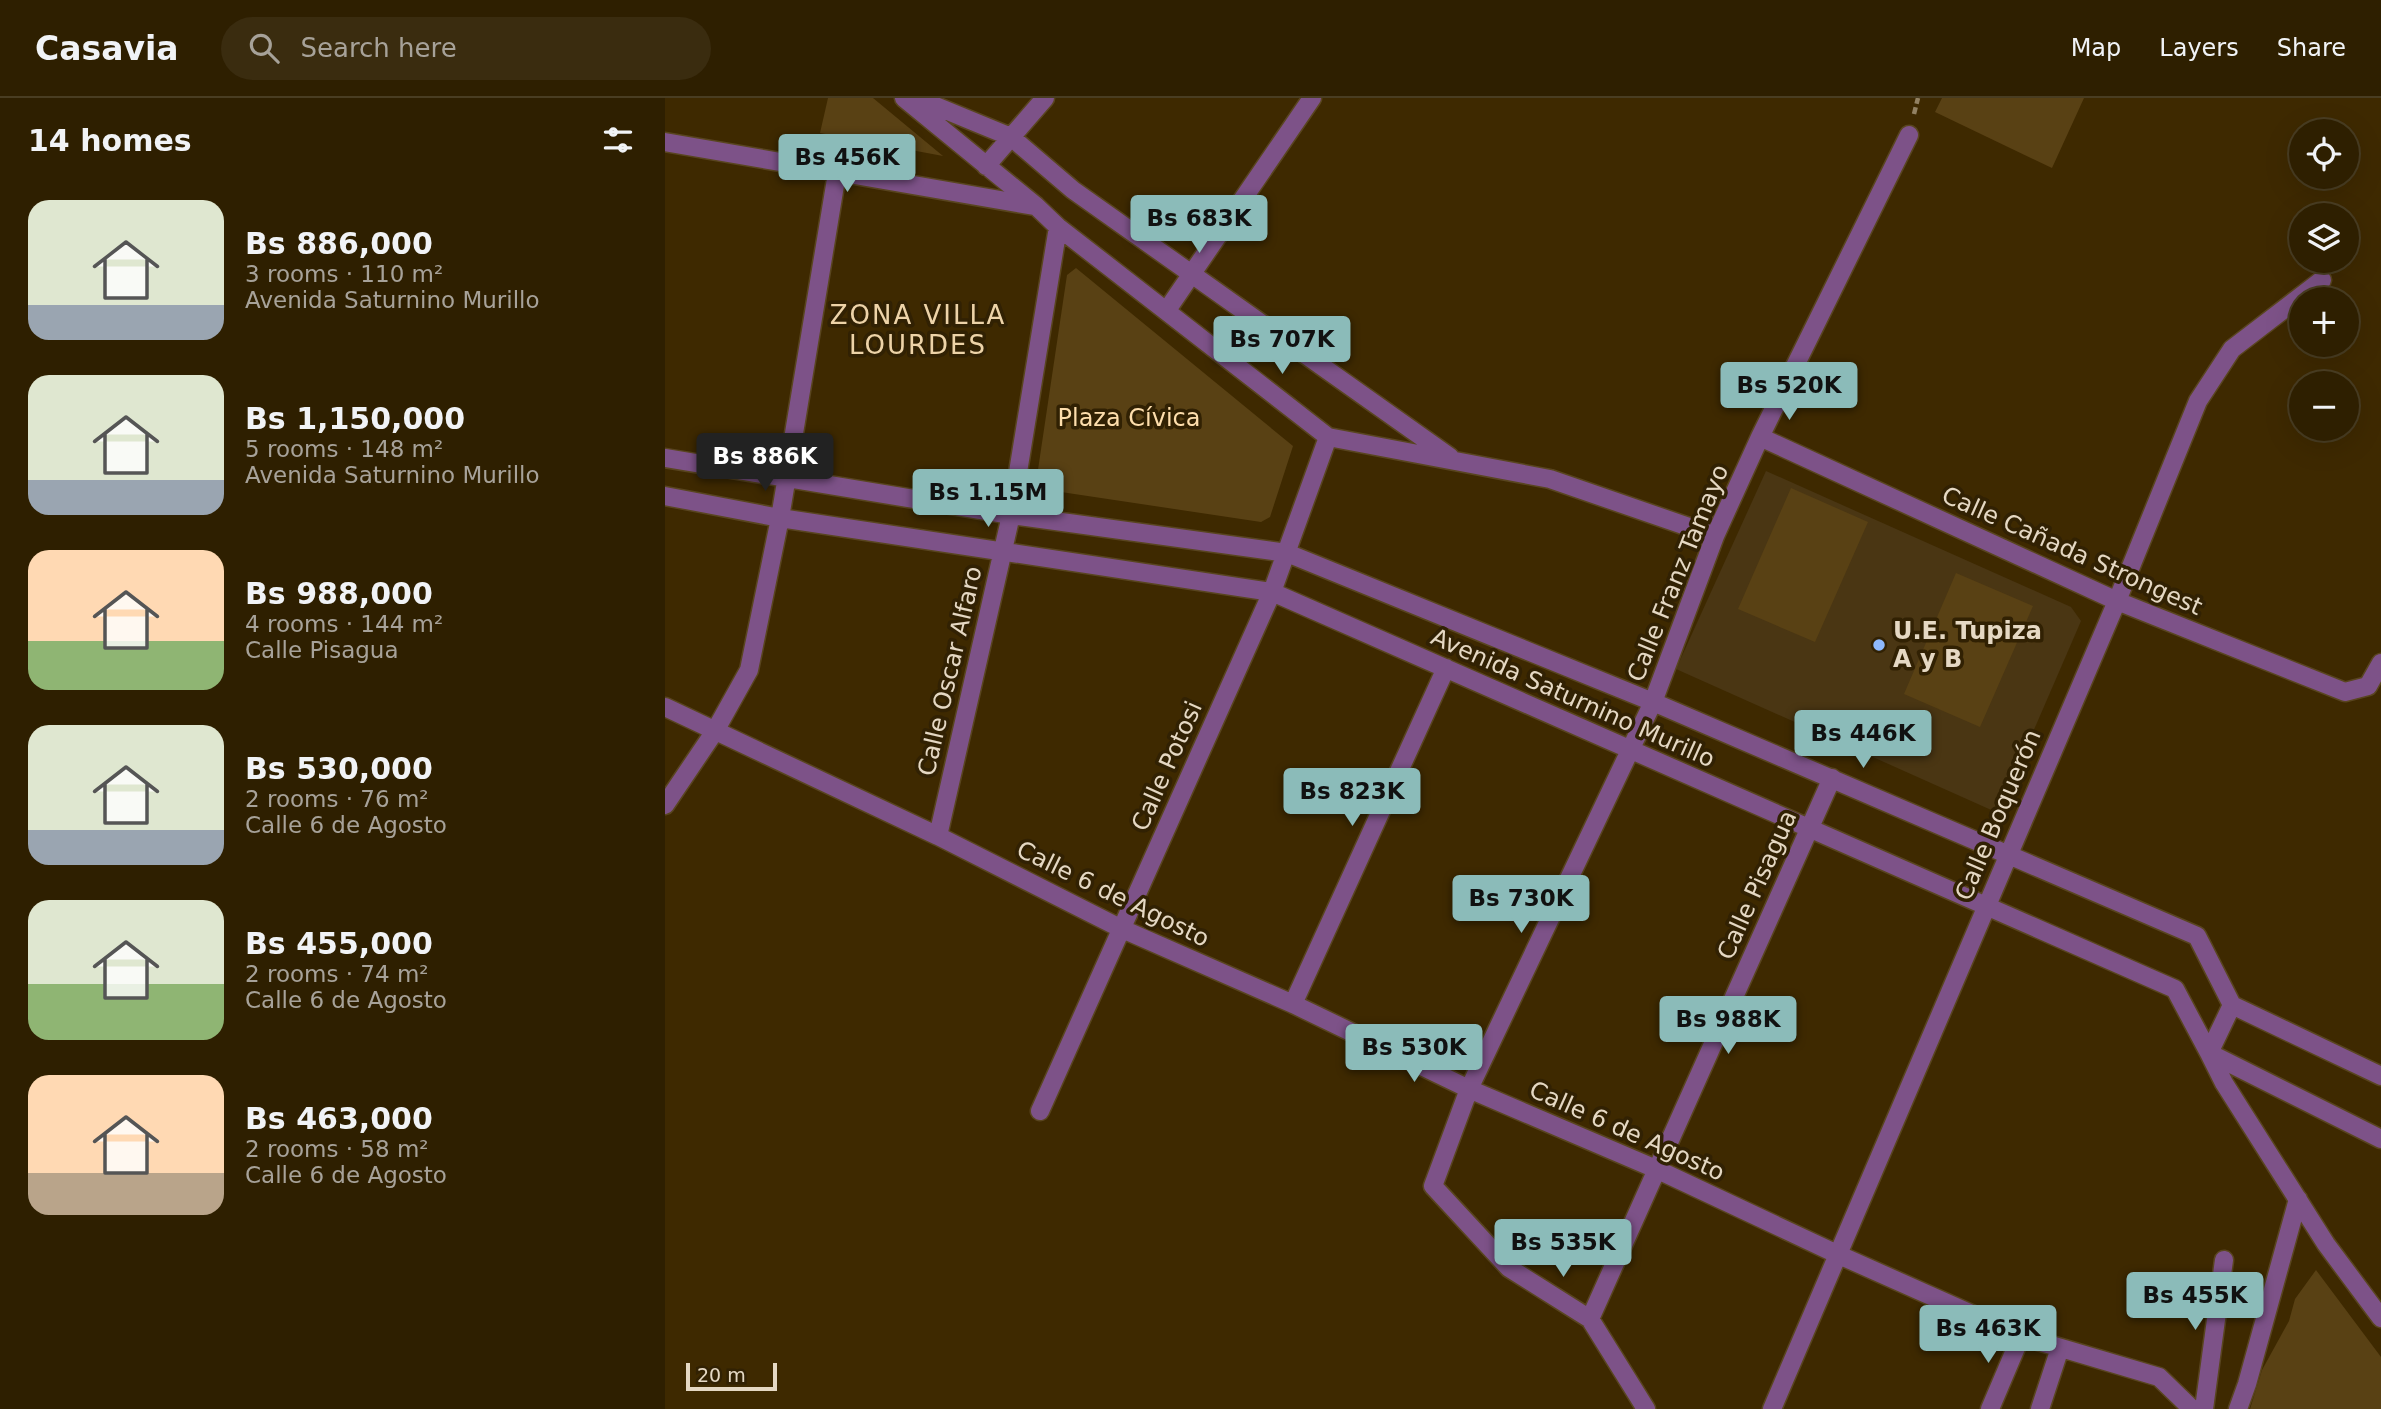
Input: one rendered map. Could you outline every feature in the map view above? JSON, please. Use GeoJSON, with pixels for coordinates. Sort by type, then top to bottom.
{"type":"FeatureCollection","features":[{"type":"Feature","properties":{"kind":"street"},"geometry":{"type":"LineString","coordinates":[[904,98],[1037,206],[1058,227],[1328,437],[1551,479],[1716,536]]}},
{"type":"Feature","properties":{"kind":"street"},"geometry":{"type":"LineString","coordinates":[[916,98],[1011,136],[1073,190],[1456,461]]}},
{"type":"Feature","properties":{"kind":"street"},"geometry":{"type":"LineString","coordinates":[[986,166],[1045,98]]}},
{"type":"Feature","properties":{"kind":"street"},"geometry":{"type":"LineString","coordinates":[[1167,310],[1312,98]]}},
{"type":"Feature","properties":{"kind":"street","name":"Calle Franz Tamayo"},"geometry":{"type":"LineString","coordinates":[[1590,1319],[1509,1268],[1433,1186],[1469,1089],[1653,702],[1716,536],[1760,437],[1909,135]]}},
{"type":"Feature","properties":{"kind":"street"},"geometry":{"type":"LineString","coordinates":[[665,142],[1037,206]]}},
{"type":"Feature","properties":{"kind":"street"},"geometry":{"type":"LineString","coordinates":[[665,805],[715,731],[749,670],[780,518],[837,173]]}},
{"type":"Feature","properties":{"kind":"street","name":"Calle Oscar Alfaro"},"geometry":{"type":"LineString","coordinates":[[938,836],[1011,515],[1058,227]]}},
{"type":"Feature","properties":{"kind":"street","name":"Calle Boquerón"},"geometry":{"type":"LineString","coordinates":[[1772,1409],[2117,601],[2198,401],[2232,349],[2322,280]]}},
{"type":"Feature","properties":{"kind":"street","name":"Calle Potosi"},"geometry":{"type":"LineString","coordinates":[[1040,1111],[1272,592],[1328,437]]}},
{"type":"Feature","properties":{"kind":"street","name":"Calle Cañada Strongest"},"geometry":{"type":"LineString","coordinates":[[1760,437],[2117,601],[2345,692],[2368,686],[2381,663]]}},
{"type":"Feature","properties":{"kind":"street","name":"Avenida Saturnino Murillo"},"geometry":{"type":"LineString","coordinates":[[665,458],[1011,515],[1287,553],[1653,702],[2197,936],[2232,1005]]}},
{"type":"Feature","properties":{"kind":"street","name":"Avenida Saturnino Murillo"},"geometry":{"type":"LineString","coordinates":[[665,496],[780,518],[1272,592],[2175,989],[2224,1083],[2326,1244],[2381,1318]]}},
{"type":"Feature","properties":{"kind":"street"},"geometry":{"type":"LineString","coordinates":[[1293,1004],[1446,668]]}},
{"type":"Feature","properties":{"kind":"street","name":"Calle 6 de Agosto"},"geometry":{"type":"LineString","coordinates":[[665,707],[938,836],[1120,928],[1293,1004],[1469,1089],[1657,1169],[1839,1255],[2021,1336],[2159,1377],[2192,1409]]}},
{"type":"Feature","properties":{"kind":"street","name":"Calle Pisagua"},"geometry":{"type":"LineString","coordinates":[[1590,1319],[1832,778]]}},
{"type":"Feature","properties":{"kind":"street"},"geometry":{"type":"LineString","coordinates":[[2381,1076],[2232,1005],[2209,1053],[2381,1139]]}},
{"type":"Feature","properties":{"kind":"street"},"geometry":{"type":"LineString","coordinates":[[2238,1409],[2298,1199]]}},
{"type":"Feature","properties":{"kind":"street"},"geometry":{"type":"LineString","coordinates":[[2204,1409],[2224,1260]]}},
{"type":"Feature","properties":{"kind":"street"},"geometry":{"type":"LineString","coordinates":[[1590,1319],[1646,1409]]}},
{"type":"Feature","properties":{"kind":"street"},"geometry":{"type":"LineString","coordinates":[[1990,1409],[2021,1336]]}},
{"type":"Feature","properties":{"kind":"street"},"geometry":{"type":"LineString","coordinates":[[2040,1409],[2060,1348]]}},
{"type":"Feature","properties":{"kind":"shaded area","name":"U.E. Tupiza A y B"},"geometry":{"type":"Polygon","coordinates":[[[1766,471],[2071,607],[2081,621],[1998,813],[1676,669],[1766,471]]]}},
{"type":"Feature","properties":{"kind":"green space"},"geometry":{"type":"Polygon","coordinates":[[[828,98],[873,98],[943,156],[820,133],[828,98]]]}},
{"type":"Feature","properties":{"kind":"green space"},"geometry":{"type":"Polygon","coordinates":[[[1942,98],[2084,98],[2052,168],[1935,112],[1942,98]]]}},
{"type":"Feature","properties":{"kind":"green space","name":"Plaza Cívica"},"geometry":{"type":"Polygon","coordinates":[[[1076,268],[1293,446],[1270,517],[1261,522],[1041,489],[1036,483],[1067,275],[1076,268]]]}},
{"type":"Feature","properties":{"kind":"green space"},"geometry":{"type":"Polygon","coordinates":[[[1791,488],[1868,522],[1815,642],[1738,609],[1791,488]]]}},
{"type":"Feature","properties":{"kind":"green space"},"geometry":{"type":"Polygon","coordinates":[[[1956,573],[2033,606],[1980,727],[1904,694],[1956,573]]]}},
{"type":"Feature","properties":{"kind":"green space"},"geometry":{"type":"Polygon","coordinates":[[[2316,1270],[2381,1357],[2381,1409],[2250,1409],[2262,1370],[2289,1321],[2295,1299],[2316,1270]]]}},
{"type":"Feature","properties":{"kind":"place","name":"U.E. Tupiza A y B"},"geometry":{"type":"Point","coordinates":[1879,645]}},
{"type":"Feature","properties":{"kind":"district","name":"ZONA VILLA LOURDES"},"geometry":{"type":"Point","coordinates":[918,330]}}]}
